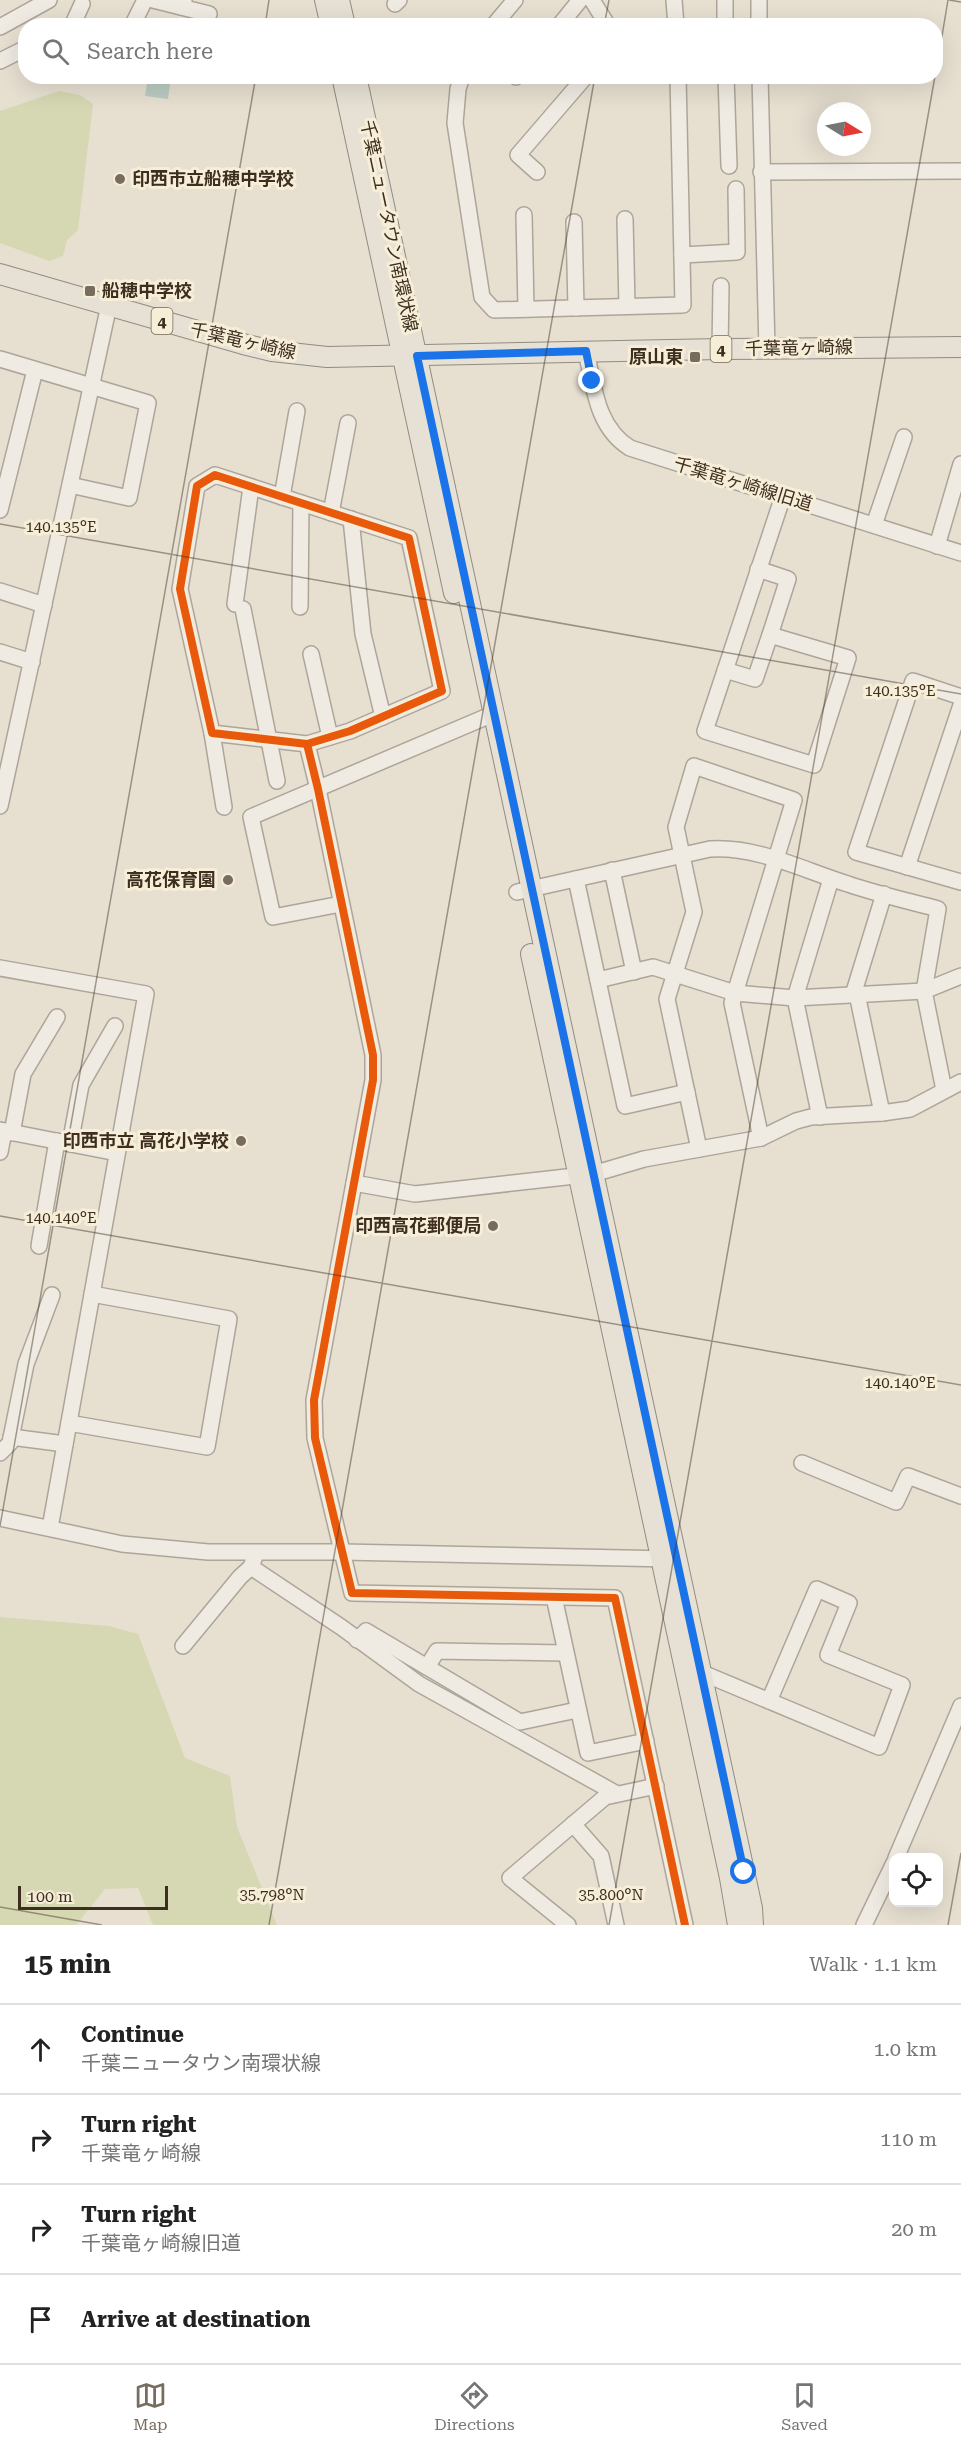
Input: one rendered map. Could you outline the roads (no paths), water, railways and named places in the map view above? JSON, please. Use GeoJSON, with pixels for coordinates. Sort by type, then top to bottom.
{"type":"FeatureCollection","features":[{"type":"Feature","properties":{"kind":"main road"},"geometry":{"type":"LineString","coordinates":[[325,0],[329,18]]}},
{"type":"Feature","properties":{"kind":"main road"},"geometry":{"type":"LineString","coordinates":[[339,0],[343,18]]}},
{"type":"Feature","properties":{"kind":"main road","name":"千葉ニュータウン南環状線"},"geometry":{"type":"LineString","coordinates":[[344,84],[410,356]]}},
{"type":"Feature","properties":{"kind":"main road","name":"千葉ニュータウン南環状線"},"geometry":{"type":"LineString","coordinates":[[358,84],[410,356],[669,1559],[738,1925]]}},
{"type":"Feature","properties":{"kind":"main road","name":"千葉竜ヶ崎線"},"geometry":{"type":"LineString","coordinates":[[0,274],[272,351],[327,357],[586,351],[961,347]]}},
{"type":"Feature","properties":{"kind":"main road","name":"千葉ニュータウン南環状線"},"geometry":{"type":"LineString","coordinates":[[669,1559],[700,1672],[753,1925]]}},
{"type":"Feature","properties":{"kind":"street"},"geometry":{"type":"LineString","coordinates":[[0,27],[49,0]]}},
{"type":"Feature","properties":{"kind":"street"},"geometry":{"type":"LineString","coordinates":[[136,18],[145,0]]}},
{"type":"Feature","properties":{"kind":"street"},"geometry":{"type":"LineString","coordinates":[[153,0],[183,4],[209,14]]}},
{"type":"Feature","properties":{"kind":"street"},"geometry":{"type":"LineString","coordinates":[[500,18],[515,0]]}},
{"type":"Feature","properties":{"kind":"street"},"geometry":{"type":"LineString","coordinates":[[565,18],[580,0]]}},
{"type":"Feature","properties":{"kind":"street"},"geometry":{"type":"LineString","coordinates":[[592,0],[603,18]]}},
{"type":"Feature","properties":{"kind":"street"},"geometry":{"type":"LineString","coordinates":[[674,0],[675,18]]}},
{"type":"Feature","properties":{"kind":"street"},"geometry":{"type":"LineString","coordinates":[[725,0],[725,18]]}},
{"type":"Feature","properties":{"kind":"street"},"geometry":{"type":"LineString","coordinates":[[759,0],[759,18]]}},
{"type":"Feature","properties":{"kind":"street"},"geometry":{"type":"LineString","coordinates":[[75,18],[80,1]]}},
{"type":"Feature","properties":{"kind":"street"},"geometry":{"type":"LineString","coordinates":[[0,61],[18,52]]}},
{"type":"Feature","properties":{"kind":"street"},"geometry":{"type":"LineString","coordinates":[[460,84],[456,105],[456,123],[482,297],[494,310],[683,305],[678,84]]}},
{"type":"Feature","properties":{"kind":"street"},"geometry":{"type":"LineString","coordinates":[[537,172],[518,155],[579,84]]}},
{"type":"Feature","properties":{"kind":"street"},"geometry":{"type":"LineString","coordinates":[[726,84],[729,166]]}},
{"type":"Feature","properties":{"kind":"street"},"geometry":{"type":"LineString","coordinates":[[760,84],[767,349]]}},
{"type":"Feature","properties":{"kind":"street"},"geometry":{"type":"LineString","coordinates":[[761,172],[961,171]]}},
{"type":"Feature","properties":{"kind":"street"},"geometry":{"type":"LineString","coordinates":[[682,255],[737,252],[736,189]]}},
{"type":"Feature","properties":{"kind":"street"},"geometry":{"type":"LineString","coordinates":[[524,215],[526,309]]}},
{"type":"Feature","properties":{"kind":"street"},"geometry":{"type":"LineString","coordinates":[[625,219],[627,306]]}},
{"type":"Feature","properties":{"kind":"street"},"geometry":{"type":"LineString","coordinates":[[574,222],[576,308]]}},
{"type":"Feature","properties":{"kind":"street"},"geometry":{"type":"LineString","coordinates":[[720,349],[721,286]]}},
{"type":"Feature","properties":{"kind":"street"},"geometry":{"type":"LineString","coordinates":[[0,806],[109,305]]}},
{"type":"Feature","properties":{"kind":"street","name":"千葉竜ヶ崎線旧道"},"geometry":{"type":"LineString","coordinates":[[586,351],[601,417],[622,443],[638,451],[961,553]]}},
{"type":"Feature","properties":{"kind":"street"},"geometry":{"type":"LineString","coordinates":[[0,359],[148,403],[129,498],[70,485]]}},
{"type":"Feature","properties":{"kind":"street"},"geometry":{"type":"LineString","coordinates":[[0,510],[35,370]]}},
{"type":"Feature","properties":{"kind":"street"},"geometry":{"type":"LineString","coordinates":[[282,497],[297,411]]}},
{"type":"Feature","properties":{"kind":"street"},"geometry":{"type":"LineString","coordinates":[[332,513],[348,423]]}},
{"type":"Feature","properties":{"kind":"street"},"geometry":{"type":"LineString","coordinates":[[874,525],[904,437]]}},
{"type":"Feature","properties":{"kind":"street"},"geometry":{"type":"LineString","coordinates":[[937,546],[961,464]]}},
{"type":"Feature","properties":{"kind":"street"},"geometry":{"type":"LineString","coordinates":[[212,733],[307,744],[383,717],[442,691],[410,538],[214,475],[197,486],[180,589],[212,733],[224,807]]}},
{"type":"Feature","properties":{"kind":"street"},"geometry":{"type":"LineString","coordinates":[[251,487],[239,606],[270,740],[277,781]]}},
{"type":"Feature","properties":{"kind":"street"},"geometry":{"type":"LineString","coordinates":[[770,635],[848,658],[813,765],[705,730],[783,496]]}},
{"type":"Feature","properties":{"kind":"street"},"geometry":{"type":"LineString","coordinates":[[300,607],[301,503]]}},
{"type":"Feature","properties":{"kind":"street"},"geometry":{"type":"LineString","coordinates":[[351,519],[363,634],[383,717]]}},
{"type":"Feature","properties":{"kind":"street"},"geometry":{"type":"LineString","coordinates":[[725,670],[754,679],[770,635],[788,579],[759,569]]}},
{"type":"Feature","properties":{"kind":"street"},"geometry":{"type":"LineString","coordinates":[[0,591],[44,604]]}},
{"type":"Feature","properties":{"kind":"street"},"geometry":{"type":"LineString","coordinates":[[0,652],[32,662]]}},
{"type":"Feature","properties":{"kind":"street"},"geometry":{"type":"LineString","coordinates":[[311,654],[330,737]]}},
{"type":"Feature","properties":{"kind":"street"},"geometry":{"type":"LineString","coordinates":[[960,879],[856,852],[913,681],[961,697]]}},
{"type":"Feature","properties":{"kind":"street"},"geometry":{"type":"LineString","coordinates":[[907,867],[961,705]]}},
{"type":"Feature","properties":{"kind":"street"},"geometry":{"type":"LineString","coordinates":[[341,904],[273,917],[252,817],[487,716]]}},
{"type":"Feature","properties":{"kind":"street"},"geometry":{"type":"LineString","coordinates":[[307,744],[373,1055],[373,1080],[318,1379],[314,1420],[315,1438],[352,1593],[615,1598],[685,1925]]}},
{"type":"Feature","properties":{"kind":"street"},"geometry":{"type":"LineString","coordinates":[[699,1149],[668,999],[693,912],[676,827],[694,766],[794,800],[732,1003],[761,1138]]}},
{"type":"Feature","properties":{"kind":"street"},"geometry":{"type":"LineString","coordinates":[[524,890],[710,849],[732,849],[750,851],[831,879],[938,909],[924,991],[944,1090]]}},
{"type":"Feature","properties":{"kind":"street"},"geometry":{"type":"LineString","coordinates":[[612,870],[634,972]]}},
{"type":"Feature","properties":{"kind":"street"},"geometry":{"type":"LineString","coordinates":[[576,879],[626,1106],[687,1092]]}},
{"type":"Feature","properties":{"kind":"street"},"geometry":{"type":"LineString","coordinates":[[820,1116],[795,998],[831,879]]}},
{"type":"Feature","properties":{"kind":"street"},"geometry":{"type":"LineString","coordinates":[[882,1113],[855,994],[884,894]]}},
{"type":"Feature","properties":{"kind":"street"},"geometry":{"type":"LineString","coordinates":[[598,980],[653,967],[735,993],[795,998],[924,991],[961,976]]}},
{"type":"Feature","properties":{"kind":"street"},"geometry":{"type":"LineString","coordinates":[[0,968],[146,994],[50,1528]]}},
{"type":"Feature","properties":{"kind":"street"},"geometry":{"type":"LineString","coordinates":[[0,1152],[23,1074],[57,1017]]}},
{"type":"Feature","properties":{"kind":"street"},"geometry":{"type":"LineString","coordinates":[[39,1246],[64,1142],[81,1085],[116,1026]]}},
{"type":"Feature","properties":{"kind":"street"},"geometry":{"type":"LineString","coordinates":[[354,1183],[415,1194],[586,1175],[645,1159],[761,1138],[796,1121],[820,1116],[882,1113],[910,1109],[961,1082]]}},
{"type":"Feature","properties":{"kind":"street"},"geometry":{"type":"LineString","coordinates":[[5,1131],[117,1153]]}},
{"type":"Feature","properties":{"kind":"street"},"geometry":{"type":"LineString","coordinates":[[69,1423],[207,1447],[230,1319],[92,1294]]}},
{"type":"Feature","properties":{"kind":"street"},"geometry":{"type":"LineString","coordinates":[[0,1453],[10,1443],[26,1364],[52,1295]]}},
{"type":"Feature","properties":{"kind":"street"},"geometry":{"type":"LineString","coordinates":[[11,1437],[65,1444]]}},
{"type":"Feature","properties":{"kind":"street"},"geometry":{"type":"LineString","coordinates":[[802,1463],[896,1502],[908,1476],[961,1496]]}},
{"type":"Feature","properties":{"kind":"street"},"geometry":{"type":"LineString","coordinates":[[0,1518],[122,1544],[208,1552],[253,1560],[343,1552],[669,1559]]}},
{"type":"Feature","properties":{"kind":"street"},"geometry":{"type":"LineString","coordinates":[[253,1560],[418,1684],[617,1794]]}},
{"type":"Feature","properties":{"kind":"street"},"geometry":{"type":"LineString","coordinates":[[183,1646],[253,1560]]}},
{"type":"Feature","properties":{"kind":"street"},"geometry":{"type":"LineString","coordinates":[[700,1672],[769,1701],[879,1747],[902,1685],[828,1655],[849,1603],[817,1589],[769,1701]]}},
{"type":"Feature","properties":{"kind":"street"},"geometry":{"type":"LineString","coordinates":[[554,1597],[588,1753],[646,1741]]}},
{"type":"Feature","properties":{"kind":"street"},"geometry":{"type":"LineString","coordinates":[[357,1640],[366,1631],[520,1722],[577,1710]]}},
{"type":"Feature","properties":{"kind":"street"},"geometry":{"type":"LineString","coordinates":[[427,1667],[437,1651],[565,1653]]}},
{"type":"Feature","properties":{"kind":"street"},"geometry":{"type":"LineString","coordinates":[[898,1853],[960,1712]]}},
{"type":"Feature","properties":{"kind":"street"},"geometry":{"type":"LineString","coordinates":[[568,1925],[510,1878],[605,1797],[656,1786]]}},
{"type":"Feature","properties":{"kind":"street"},"geometry":{"type":"LineString","coordinates":[[573,1824],[601,1856],[616,1925]]}},
{"type":"Feature","properties":{"kind":"street"},"geometry":{"type":"LineString","coordinates":[[864,1925],[889,1873]]}},
{"type":"Feature","properties":{"kind":"place","name":"印西市立船穂中学校"},"geometry":{"type":"Point","coordinates":[120,179]}},
{"type":"Feature","properties":{"kind":"place","name":"船穂中学校"},"geometry":{"type":"Point","coordinates":[90,291]}},
{"type":"Feature","properties":{"kind":"place","name":"原山東"},"geometry":{"type":"Point","coordinates":[695,357]}},
{"type":"Feature","properties":{"kind":"place","name":"高花保育園"},"geometry":{"type":"Point","coordinates":[228,880]}},
{"type":"Feature","properties":{"kind":"place","name":"印西市立 高花小学校"},"geometry":{"type":"Point","coordinates":[241,1141]}},
{"type":"Feature","properties":{"kind":"place","name":"印西高花郵便局"},"geometry":{"type":"Point","coordinates":[493,1226]}}]}
